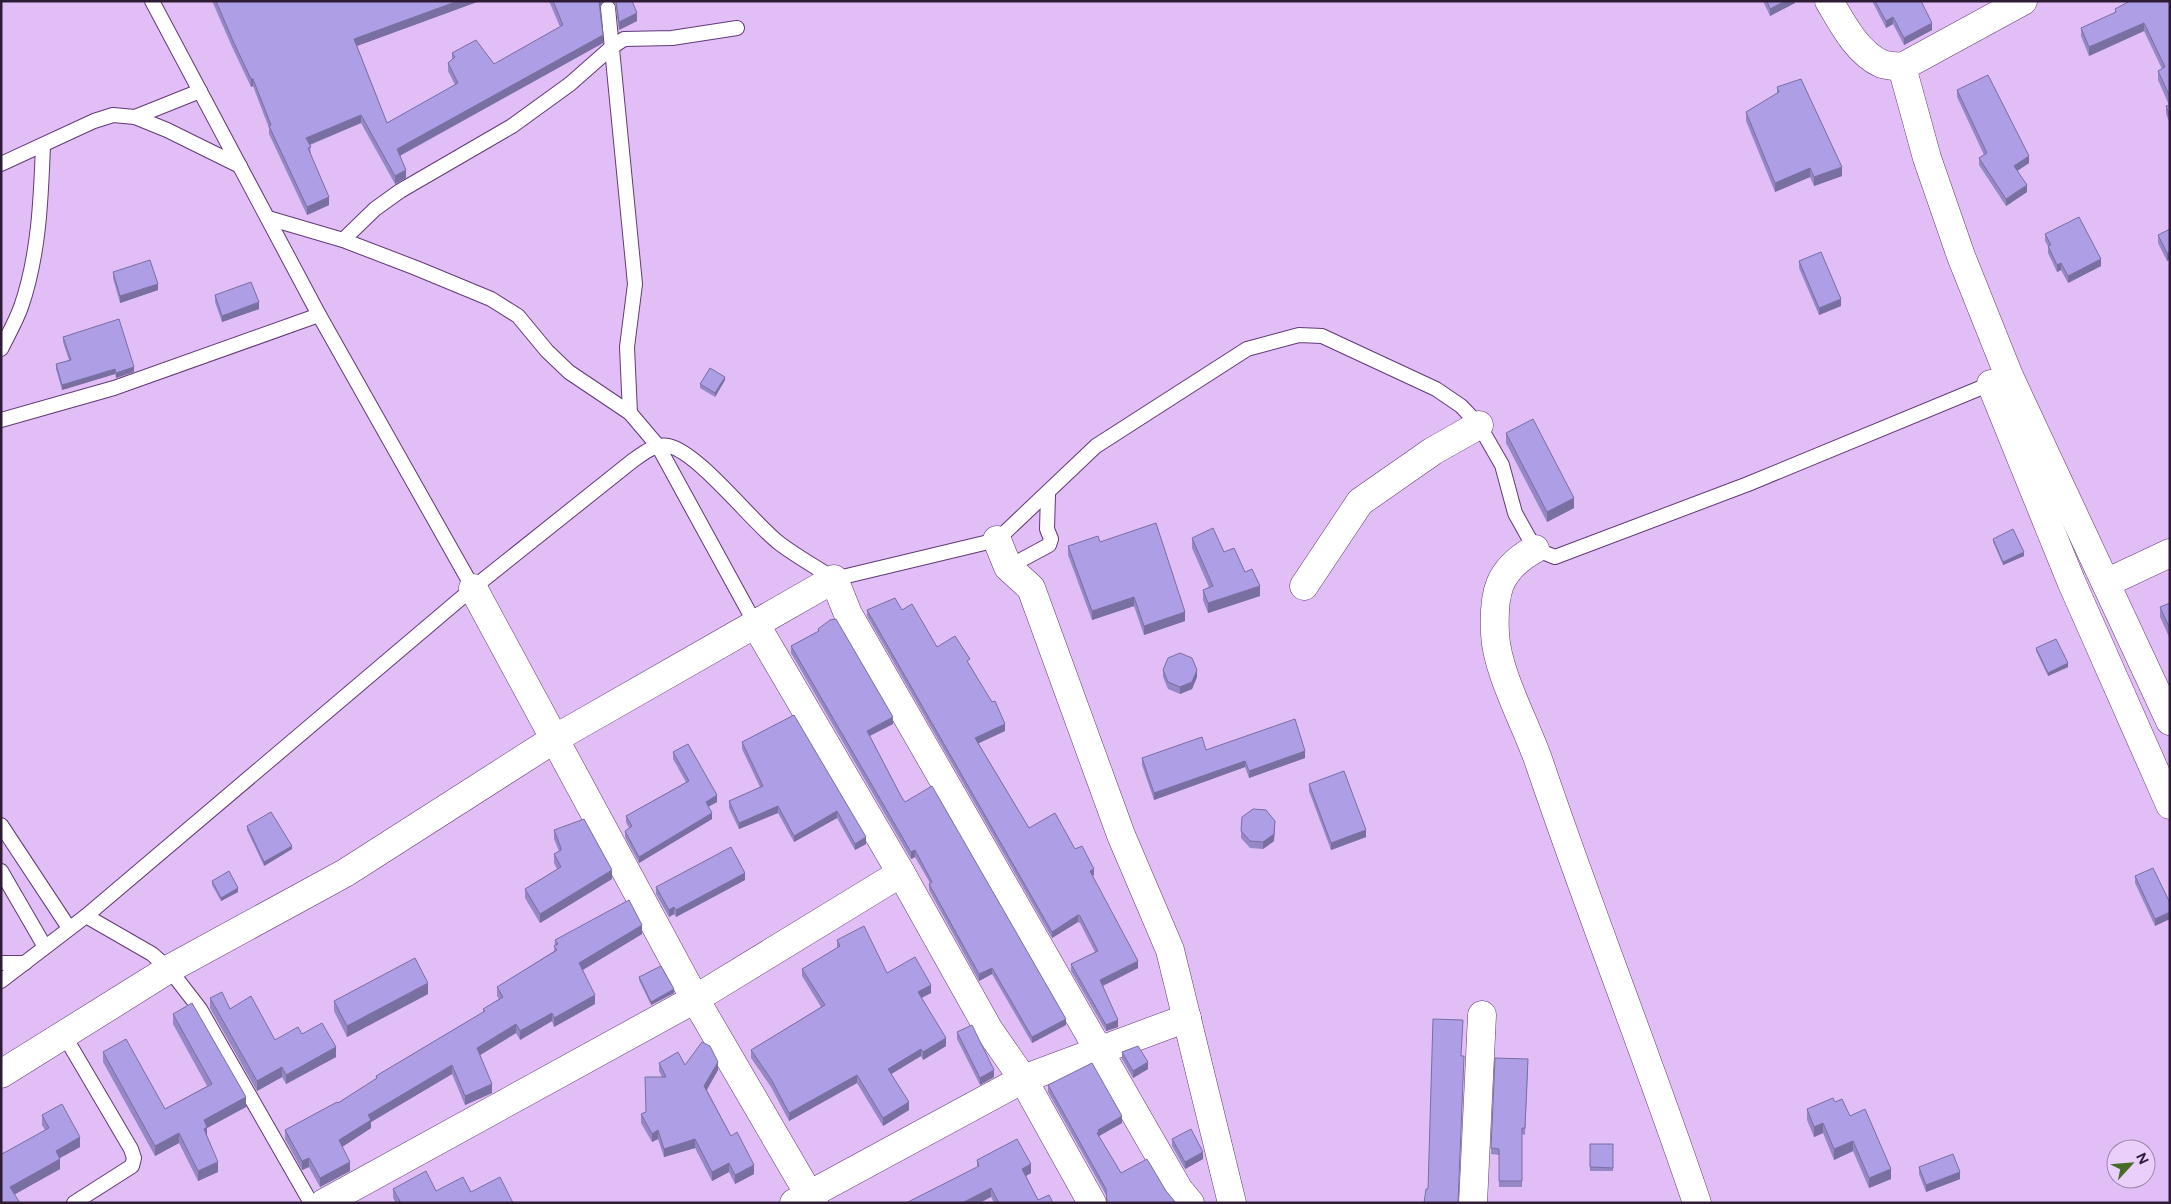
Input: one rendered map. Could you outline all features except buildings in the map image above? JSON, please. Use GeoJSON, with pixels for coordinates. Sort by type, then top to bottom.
{"type":"FeatureCollection","features":[{"type":"Feature","properties":{"kind":"street"},"geometry":{"type":"LineString","coordinates":[[1829,1],[1848,33],[1868,54],[1883,64],[1902,67],[2023,1]]}},
{"type":"Feature","properties":{"kind":"street"},"geometry":{"type":"LineString","coordinates":[[1902,67],[1927,158],[1962,256],[2000,380],[2071,581],[2170,805]]}},
{"type":"Feature","properties":{"kind":"street"},"geometry":{"type":"LineString","coordinates":[[2000,380],[2106,583],[2170,721]]}},
{"type":"Feature","properties":{"kind":"street"},"geometry":{"type":"LineString","coordinates":[[1304,586],[1360,502],[1433,451],[1479,425]]}},
{"type":"Feature","properties":{"kind":"street"},"geometry":{"type":"LineString","coordinates":[[997,540],[1008,567],[1031,588],[1121,835],[1170,950],[1232,1203]]}},
{"type":"Feature","properties":{"kind":"street"},"geometry":{"type":"LineString","coordinates":[[1535,549],[1520,557],[1506,570],[1497,588],[1495,634],[1498,658],[1531,737],[1576,872],[1697,1203]]}},
{"type":"Feature","properties":{"kind":"street"},"geometry":{"type":"LineString","coordinates":[[2106,583],[2170,553]]}},
{"type":"Feature","properties":{"kind":"street"},"geometry":{"type":"LineString","coordinates":[[1,1074],[169,969],[345,873],[556,738],[834,579],[848,614],[1179,1190],[1190,1203]]}},
{"type":"Feature","properties":{"kind":"street"},"geometry":{"type":"LineString","coordinates":[[473,588],[805,1200],[1023,1079],[1187,1018]]}},
{"type":"Feature","properties":{"kind":"street"},"geometry":{"type":"LineString","coordinates":[[756,625],[901,873],[989,1030],[1023,1079],[1092,1203]]}},
{"type":"Feature","properties":{"kind":"street"},"geometry":{"type":"LineString","coordinates":[[324,1203],[695,999],[901,873]]}},
{"type":"Feature","properties":{"kind":"street"},"geometry":{"type":"LineString","coordinates":[[1473,1203],[1482,1014]]}},
{"type":"Feature","properties":{"kind":"lane"},"geometry":{"type":"LineString","coordinates":[[152,1],[319,315],[473,588]]}},
{"type":"Feature","properties":{"kind":"lane"},"geometry":{"type":"LineString","coordinates":[[608,8],[614,90],[635,284],[626,346],[630,413]]}},
{"type":"Feature","properties":{"kind":"lane"},"geometry":{"type":"LineString","coordinates":[[343,240],[381,204],[512,126],[570,84],[612,47],[624,39],[672,38],[737,28]]}},
{"type":"Feature","properties":{"kind":"lane"},"geometry":{"type":"LineString","coordinates":[[135,117],[200,91]]}},
{"type":"Feature","properties":{"kind":"lane"},"geometry":{"type":"LineString","coordinates":[[1,164],[94,121],[113,115],[135,117],[168,130],[240,166]]}},
{"type":"Feature","properties":{"kind":"lane"},"geometry":{"type":"LineString","coordinates":[[1,349],[20,309],[31,274],[42,191],[43,145]]}},
{"type":"Feature","properties":{"kind":"lane"},"geometry":{"type":"LineString","coordinates":[[268,218],[343,240],[505,306],[518,316],[547,351],[569,372],[630,413],[658,446],[756,625]]}},
{"type":"Feature","properties":{"kind":"lane"},"geometry":{"type":"LineString","coordinates":[[1,420],[114,388],[319,315]]}},
{"type":"Feature","properties":{"kind":"lane"},"geometry":{"type":"LineString","coordinates":[[1,981],[86,916],[473,588],[631,462],[658,446],[668,446],[678,450],[699,465],[779,543],[834,579],[997,540],[1048,494],[1096,446],[1247,349],[1299,334],[1322,336],[1436,389],[1461,406],[1479,425],[1502,465],[1515,514],[1535,549],[1555,556],[1748,484],[2000,380]]}},
{"type":"Feature","properties":{"kind":"lane"},"geometry":{"type":"LineString","coordinates":[[1008,567],[1049,545],[1051,539],[1047,529],[1048,494]]}},
{"type":"Feature","properties":{"kind":"lane"},"geometry":{"type":"LineString","coordinates":[[1,825],[69,928]]}},
{"type":"Feature","properties":{"kind":"lane"},"geometry":{"type":"LineString","coordinates":[[1,872],[45,947]]}},
{"type":"Feature","properties":{"kind":"lane"},"geometry":{"type":"LineString","coordinates":[[86,916],[152,954],[169,969],[200,1009],[311,1203]]}},
{"type":"Feature","properties":{"kind":"lane"},"geometry":{"type":"LineString","coordinates":[[1,963],[25,963]]}},
{"type":"Feature","properties":{"kind":"lane"},"geometry":{"type":"LineString","coordinates":[[64,1035],[134,1158],[132,1166],[74,1203]]}}]}
